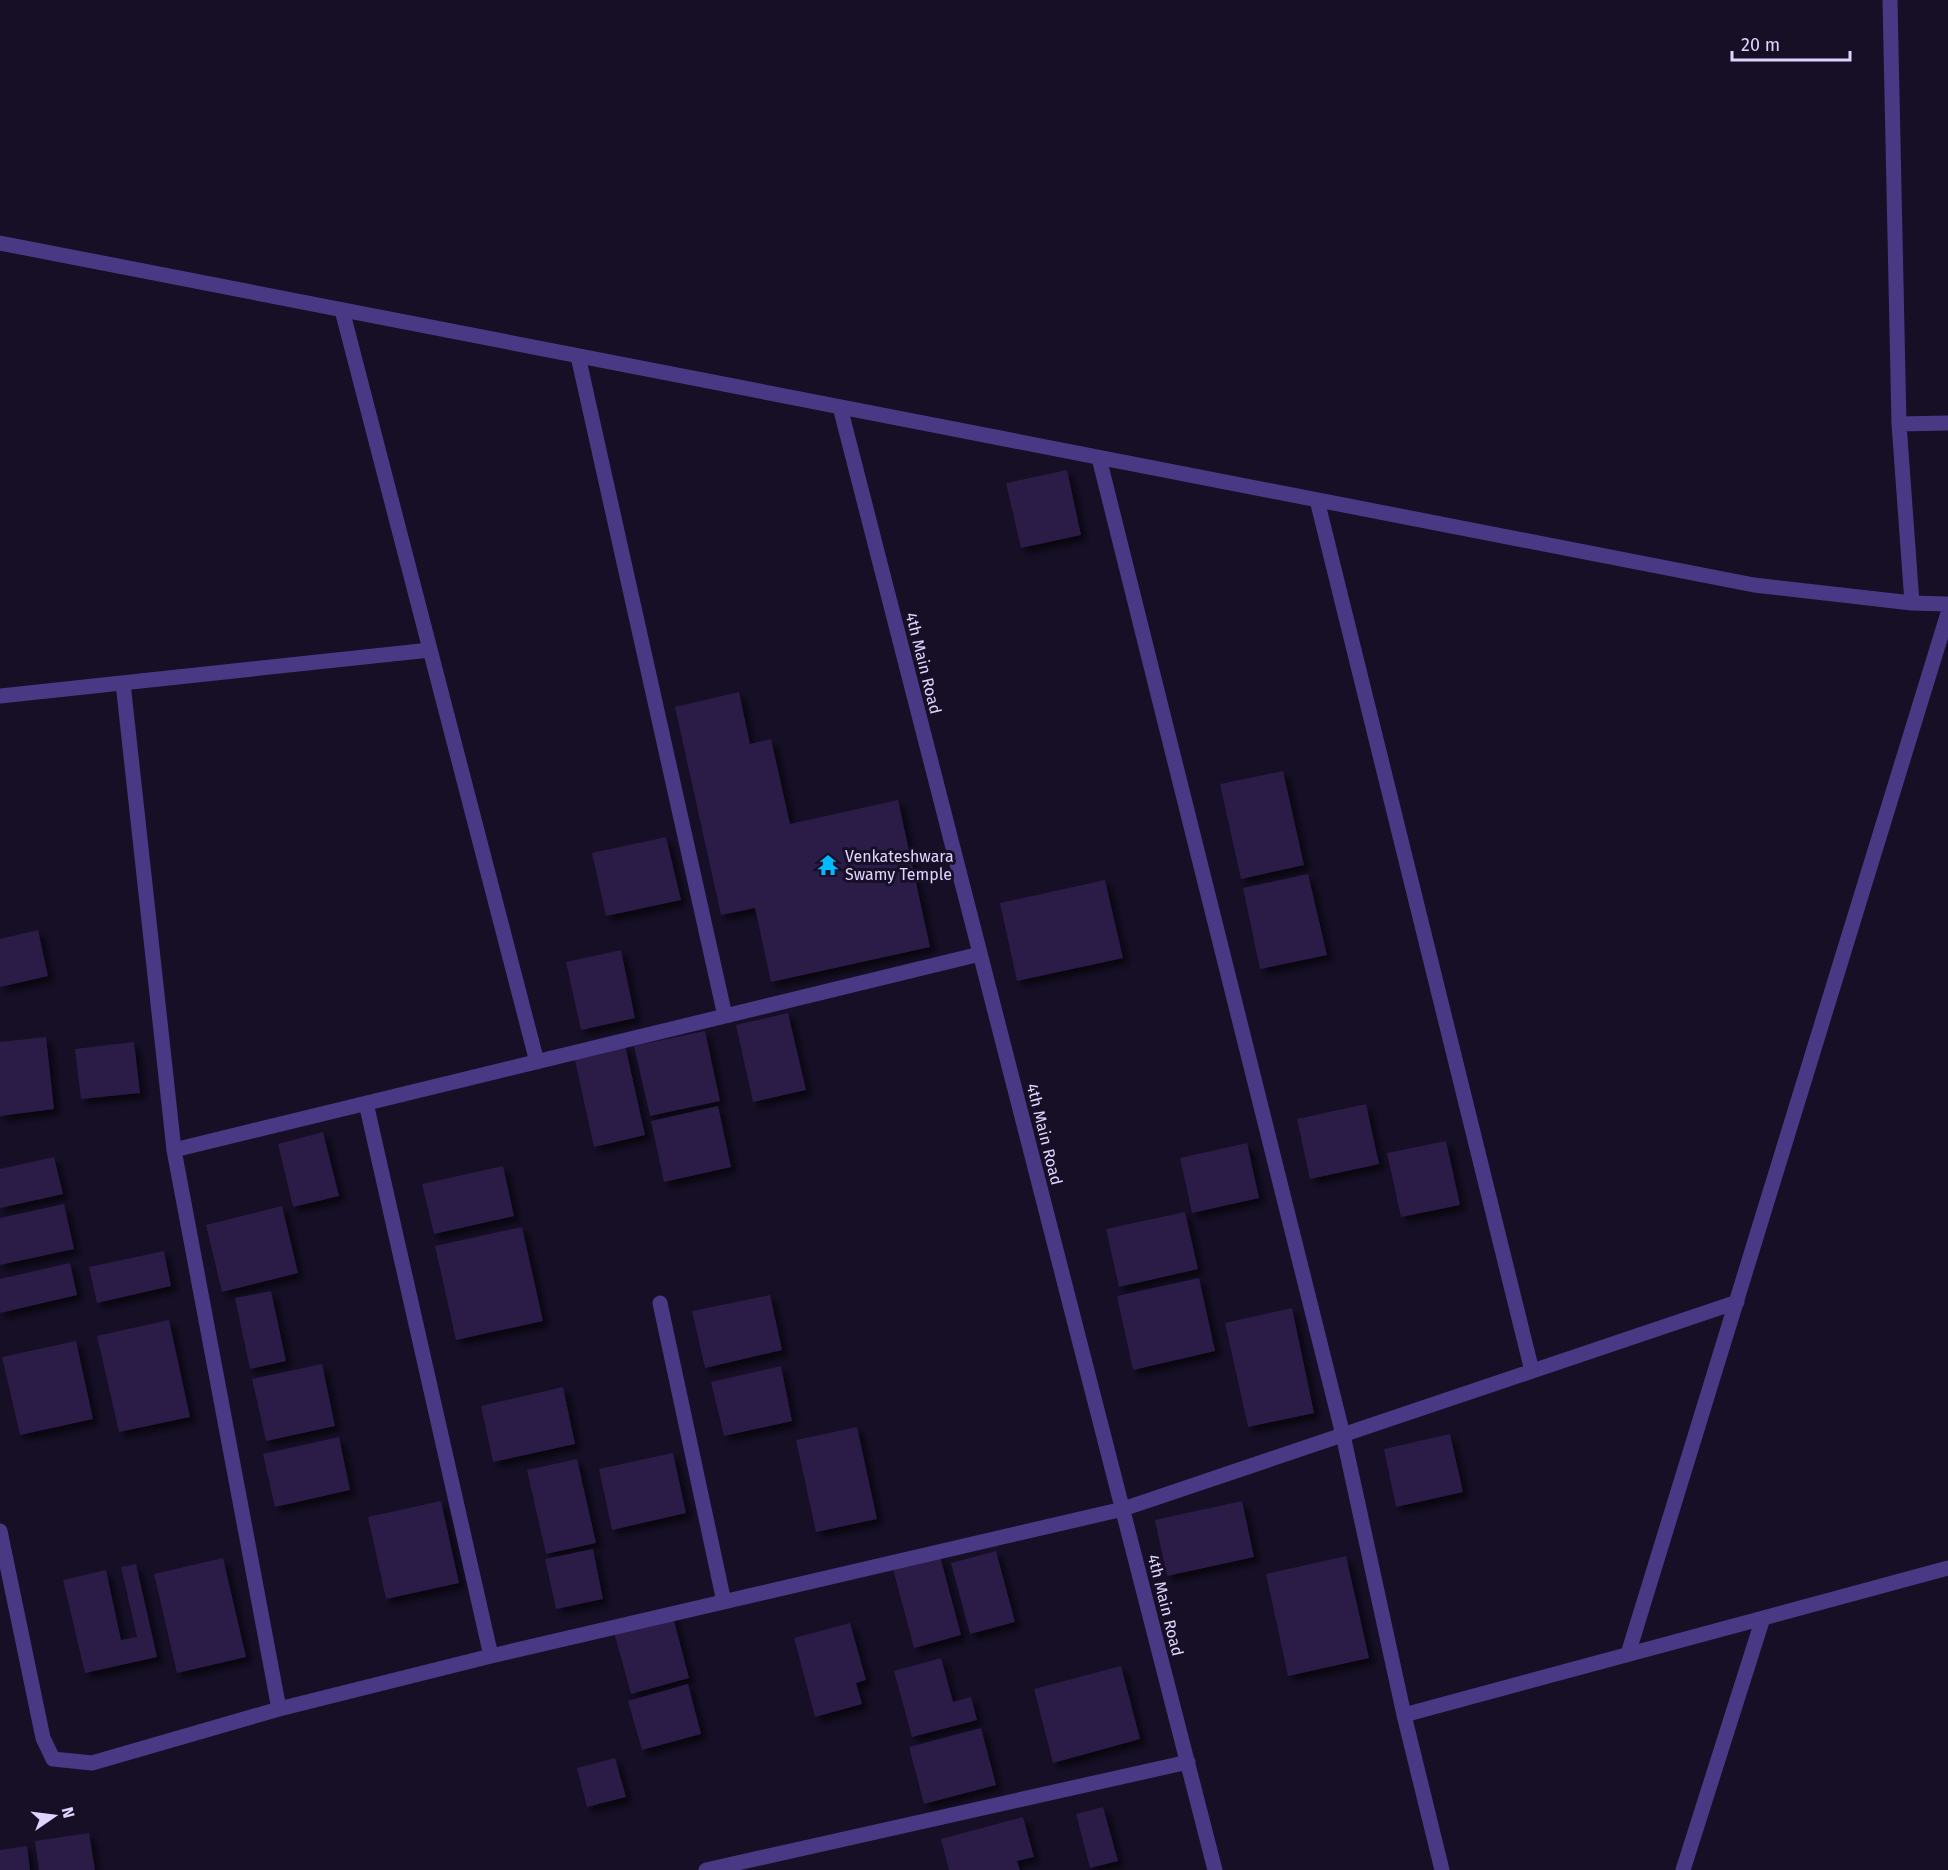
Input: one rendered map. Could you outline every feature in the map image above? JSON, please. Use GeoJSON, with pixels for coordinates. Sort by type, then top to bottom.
{"type":"FeatureCollection","features":[{"type":"Feature","properties":{"kind":"street"},"geometry":{"type":"LineString","coordinates":[[1890,0],[1899,424],[1912,603]]}},
{"type":"Feature","properties":{"kind":"street"},"geometry":{"type":"LineString","coordinates":[[0,243],[1754,585],[1912,603],[1948,604]]}},
{"type":"Feature","properties":{"kind":"street"},"geometry":{"type":"LineString","coordinates":[[342,310],[537,1062]]}},
{"type":"Feature","properties":{"kind":"street"},"geometry":{"type":"LineString","coordinates":[[578,356],[725,1016]]}},
{"type":"Feature","properties":{"kind":"street","name":"4th Main Road"},"geometry":{"type":"LineString","coordinates":[[840,407],[1215,1870]]}},
{"type":"Feature","properties":{"kind":"street"},"geometry":{"type":"LineString","coordinates":[[1899,424],[1948,423]]}},
{"type":"Feature","properties":{"kind":"street"},"geometry":{"type":"LineString","coordinates":[[1099,458],[1343,1435],[1404,1715],[1442,1870]]}},
{"type":"Feature","properties":{"kind":"street"},"geometry":{"type":"LineString","coordinates":[[1317,500],[1532,1371]]}},
{"type":"Feature","properties":{"kind":"street"},"geometry":{"type":"LineString","coordinates":[[1628,1654],[1948,613]]}},
{"type":"Feature","properties":{"kind":"street"},"geometry":{"type":"LineString","coordinates":[[0,696],[430,650]]}},
{"type":"Feature","properties":{"kind":"street"},"geometry":{"type":"LineString","coordinates":[[123,683],[174,1150],[279,1709]]}},
{"type":"Feature","properties":{"kind":"street"},"geometry":{"type":"LineString","coordinates":[[174,1150],[980,954]]}},
{"type":"Feature","properties":{"kind":"street"},"geometry":{"type":"LineString","coordinates":[[366,1103],[491,1656]]}},
{"type":"Feature","properties":{"kind":"street"},"geometry":{"type":"LineString","coordinates":[[0,1531],[44,1738],[53,1759],[92,1763],[279,1709],[491,1656],[1123,1509],[1737,1302]]}},
{"type":"Feature","properties":{"kind":"street"},"geometry":{"type":"LineString","coordinates":[[660,1303],[724,1602]]}},
{"type":"Feature","properties":{"kind":"street"},"geometry":{"type":"LineString","coordinates":[[1404,1715],[1948,1568]]}},
{"type":"Feature","properties":{"kind":"street"},"geometry":{"type":"LineString","coordinates":[[1679,1869],[1763,1618]]}},
{"type":"Feature","properties":{"kind":"street"},"geometry":{"type":"LineString","coordinates":[[706,1870],[1188,1762]]}},
{"type":"Feature","properties":{"kind":"building"},"geometry":{"type":"Polygon","coordinates":[[[1067,470],[1081,535],[1021,548],[1006,483],[1067,470]]]}},
{"type":"Feature","properties":{"kind":"building"},"geometry":{"type":"Polygon","coordinates":[[[739,692],[750,744],[771,739],[790,824],[898,800],[930,947],[771,982],[755,908],[721,915],[675,707],[739,692]]]}},
{"type":"Feature","properties":{"kind":"building"},"geometry":{"type":"Polygon","coordinates":[[[1283,771],[1304,865],[1241,879],[1220,784],[1283,771]]]}},
{"type":"Feature","properties":{"kind":"building"},"geometry":{"type":"Polygon","coordinates":[[[666,837],[681,900],[606,916],[592,853],[666,837]]]}},
{"type":"Feature","properties":{"kind":"building"},"geometry":{"type":"Polygon","coordinates":[[[1308,874],[1327,955],[1260,969],[1243,888],[1308,874]]]}},
{"type":"Feature","properties":{"kind":"building"},"geometry":{"type":"Polygon","coordinates":[[[1105,880],[1123,958],[1017,981],[1000,903],[1105,880]]]}},
{"type":"Feature","properties":{"kind":"building"},"geometry":{"type":"Polygon","coordinates":[[[38,930],[48,976],[0,987],[0,939],[38,930]]]}},
{"type":"Feature","properties":{"kind":"building"},"geometry":{"type":"Polygon","coordinates":[[[621,950],[635,1018],[581,1030],[566,962],[621,950]]]}},
{"type":"Feature","properties":{"kind":"building"},"geometry":{"type":"Polygon","coordinates":[[[788,1013],[806,1090],[753,1102],[736,1025],[788,1013]]]}},
{"type":"Feature","properties":{"kind":"building"},"geometry":{"type":"Polygon","coordinates":[[[705,1031],[720,1101],[650,1116],[634,1046],[705,1031]]]}},
{"type":"Feature","properties":{"kind":"building"},"geometry":{"type":"Polygon","coordinates":[[[46,1037],[54,1109],[0,1116],[0,1042],[46,1037]]]}},
{"type":"Feature","properties":{"kind":"building"},"geometry":{"type":"Polygon","coordinates":[[[134,1042],[140,1093],[81,1099],[75,1049],[134,1042]]]}},
{"type":"Feature","properties":{"kind":"building"},"geometry":{"type":"Polygon","coordinates":[[[625,1045],[645,1135],[594,1147],[574,1056],[625,1045]]]}},
{"type":"Feature","properties":{"kind":"building"},"geometry":{"type":"Polygon","coordinates":[[[1366,1104],[1379,1164],[1310,1179],[1297,1119],[1366,1104]]]}},
{"type":"Feature","properties":{"kind":"building"},"geometry":{"type":"Polygon","coordinates":[[[718,1106],[731,1167],[664,1182],[651,1121],[718,1106]]]}},
{"type":"Feature","properties":{"kind":"building"},"geometry":{"type":"Polygon","coordinates":[[[323,1132],[339,1196],[293,1207],[278,1144],[323,1132]]]}},
{"type":"Feature","properties":{"kind":"building"},"geometry":{"type":"Polygon","coordinates":[[[1446,1141],[1460,1205],[1401,1217],[1387,1153],[1446,1141]]]}},
{"type":"Feature","properties":{"kind":"building"},"geometry":{"type":"Polygon","coordinates":[[[1247,1143],[1259,1198],[1192,1213],[1180,1158],[1247,1143]]]}},
{"type":"Feature","properties":{"kind":"building"},"geometry":{"type":"Polygon","coordinates":[[[54,1157],[63,1194],[0,1208],[0,1169],[54,1157]]]}},
{"type":"Feature","properties":{"kind":"building"},"geometry":{"type":"Polygon","coordinates":[[[503,1166],[514,1216],[434,1234],[422,1184],[503,1166]]]}},
{"type":"Feature","properties":{"kind":"building"},"geometry":{"type":"Polygon","coordinates":[[[64,1204],[74,1249],[0,1265],[0,1218],[64,1204]]]}},
{"type":"Feature","properties":{"kind":"building"},"geometry":{"type":"Polygon","coordinates":[[[282,1206],[298,1273],[222,1292],[206,1225],[282,1206]]]}},
{"type":"Feature","properties":{"kind":"building"},"geometry":{"type":"Polygon","coordinates":[[[1185,1212],[1198,1269],[1119,1287],[1106,1229],[1185,1212]]]}},
{"type":"Feature","properties":{"kind":"building"},"geometry":{"type":"Polygon","coordinates":[[[522,1227],[543,1321],[456,1340],[435,1246],[522,1227]]]}},
{"type":"Feature","properties":{"kind":"building"},"geometry":{"type":"Polygon","coordinates":[[[164,1251],[171,1286],[97,1303],[89,1267],[164,1251]]]}},
{"type":"Feature","properties":{"kind":"building"},"geometry":{"type":"Polygon","coordinates":[[[70,1263],[77,1295],[0,1313],[0,1279],[70,1263]]]}},
{"type":"Feature","properties":{"kind":"building"},"geometry":{"type":"Polygon","coordinates":[[[1199,1278],[1215,1351],[1133,1370],[1117,1296],[1199,1278]]]}},
{"type":"Feature","properties":{"kind":"building"},"geometry":{"type":"Polygon","coordinates":[[[271,1291],[286,1361],[250,1369],[235,1298],[271,1291]]]}},
{"type":"Feature","properties":{"kind":"building"},"geometry":{"type":"Polygon","coordinates":[[[770,1295],[782,1350],[705,1368],[692,1311],[770,1295]]]}},
{"type":"Feature","properties":{"kind":"building"},"geometry":{"type":"Polygon","coordinates":[[[1292,1308],[1314,1413],[1248,1427],[1225,1323],[1292,1308]]]}},
{"type":"Feature","properties":{"kind":"building"},"geometry":{"type":"Polygon","coordinates":[[[169,1320],[190,1417],[119,1432],[97,1336],[169,1320]]]}},
{"type":"Feature","properties":{"kind":"building"},"geometry":{"type":"Polygon","coordinates":[[[76,1341],[93,1419],[20,1435],[2,1357],[76,1341]]]}},
{"type":"Feature","properties":{"kind":"building"},"geometry":{"type":"Polygon","coordinates":[[[322,1364],[335,1426],[266,1441],[252,1379],[322,1364]]]}},
{"type":"Feature","properties":{"kind":"building"},"geometry":{"type":"Polygon","coordinates":[[[781,1366],[792,1421],[724,1436],[711,1382],[781,1366]]]}},
{"type":"Feature","properties":{"kind":"building"},"geometry":{"type":"Polygon","coordinates":[[[563,1387],[575,1444],[493,1462],[481,1406],[563,1387]]]}},
{"type":"Feature","properties":{"kind":"building"},"geometry":{"type":"Polygon","coordinates":[[[857,1427],[877,1519],[816,1532],[796,1440],[857,1427]]]}},
{"type":"Feature","properties":{"kind":"building"},"geometry":{"type":"Polygon","coordinates":[[[1450,1434],[1463,1492],[1396,1507],[1384,1449],[1450,1434]]]}},
{"type":"Feature","properties":{"kind":"building"},"geometry":{"type":"Polygon","coordinates":[[[339,1437],[350,1490],[275,1507],[263,1454],[339,1437]]]}},
{"type":"Feature","properties":{"kind":"building"},"geometry":{"type":"Polygon","coordinates":[[[673,1453],[686,1513],[612,1530],[599,1469],[673,1453]]]}},
{"type":"Feature","properties":{"kind":"building"},"geometry":{"type":"Polygon","coordinates":[[[577,1459],[596,1543],[546,1554],[527,1470],[577,1459]]]}},
{"type":"Feature","properties":{"kind":"building"},"geometry":{"type":"Polygon","coordinates":[[[441,1501],[459,1583],[386,1599],[368,1517],[441,1501]]]}},
{"type":"Feature","properties":{"kind":"building"},"geometry":{"type":"Polygon","coordinates":[[[1242,1501],[1254,1557],[1167,1576],[1155,1520],[1242,1501]]]}},
{"type":"Feature","properties":{"kind":"building"},"geometry":{"type":"Polygon","coordinates":[[[593,1549],[603,1599],[556,1609],[545,1559],[593,1549]]]}},
{"type":"Feature","properties":{"kind":"building"},"geometry":{"type":"Polygon","coordinates":[[[996,1551],[1015,1622],[970,1634],[951,1563],[996,1551]]]}},
{"type":"Feature","properties":{"kind":"building"},"geometry":{"type":"Polygon","coordinates":[[[940,1556],[961,1635],[914,1648],[893,1569],[940,1556]]]}},
{"type":"Feature","properties":{"kind":"building"},"geometry":{"type":"Polygon","coordinates":[[[1346,1556],[1369,1658],[1288,1676],[1266,1574],[1346,1556]]]}},
{"type":"Feature","properties":{"kind":"building"},"geometry":{"type":"Polygon","coordinates":[[[223,1558],[246,1657],[177,1673],[154,1574],[223,1558]]]}},
{"type":"Feature","properties":{"kind":"building"},"geometry":{"type":"Polygon","coordinates":[[[136,1564],[157,1657],[85,1673],[63,1580],[106,1570],[121,1640],[137,1637],[121,1567],[136,1564]]]}},
{"type":"Feature","properties":{"kind":"building"},"geometry":{"type":"Polygon","coordinates":[[[672,1613],[689,1678],[631,1694],[613,1629],[672,1613]]]}},
{"type":"Feature","properties":{"kind":"building"},"geometry":{"type":"Polygon","coordinates":[[[850,1623],[866,1680],[856,1683],[862,1704],[815,1717],[794,1638],[850,1623]]]}},
{"type":"Feature","properties":{"kind":"building"},"geometry":{"type":"Polygon","coordinates":[[[941,1658],[953,1702],[971,1697],[977,1720],[912,1737],[894,1671],[941,1658]]]}},
{"type":"Feature","properties":{"kind":"building"},"geometry":{"type":"Polygon","coordinates":[[[1121,1666],[1140,1739],[1053,1763],[1034,1689],[1121,1666]]]}},
{"type":"Feature","properties":{"kind":"building"},"geometry":{"type":"Polygon","coordinates":[[[688,1684],[701,1734],[642,1750],[628,1701],[688,1684]]]}},
{"type":"Feature","properties":{"kind":"building"},"geometry":{"type":"Polygon","coordinates":[[[981,1728],[996,1785],[924,1804],[909,1747],[981,1728]]]}},
{"type":"Feature","properties":{"kind":"building"},"geometry":{"type":"Polygon","coordinates":[[[615,1758],[626,1797],[587,1807],[577,1768],[615,1758]]]}},
{"type":"Feature","properties":{"kind":"building"},"geometry":{"type":"Polygon","coordinates":[[[1103,1807],[1118,1861],[1090,1868],[1076,1814],[1103,1807]]]}},
{"type":"Feature","properties":{"kind":"building"},"geometry":{"type":"Polygon","coordinates":[[[1023,1817],[1034,1857],[1017,1861],[1020,1870],[949,1870],[941,1839],[1023,1817]]]}},
{"type":"Feature","properties":{"kind":"building"},"geometry":{"type":"Polygon","coordinates":[[[89,1833],[95,1870],[39,1870],[35,1841],[89,1833]]]}},
{"type":"Feature","properties":{"kind":"building"},"geometry":{"type":"Polygon","coordinates":[[[27,1846],[30,1870],[0,1870],[0,1850],[27,1846]]]}},
{"type":"Feature","properties":{"kind":"place","name":"Venkateshwara Swamy Temple"},"geometry":{"type":"Point","coordinates":[828,865]}}]}
